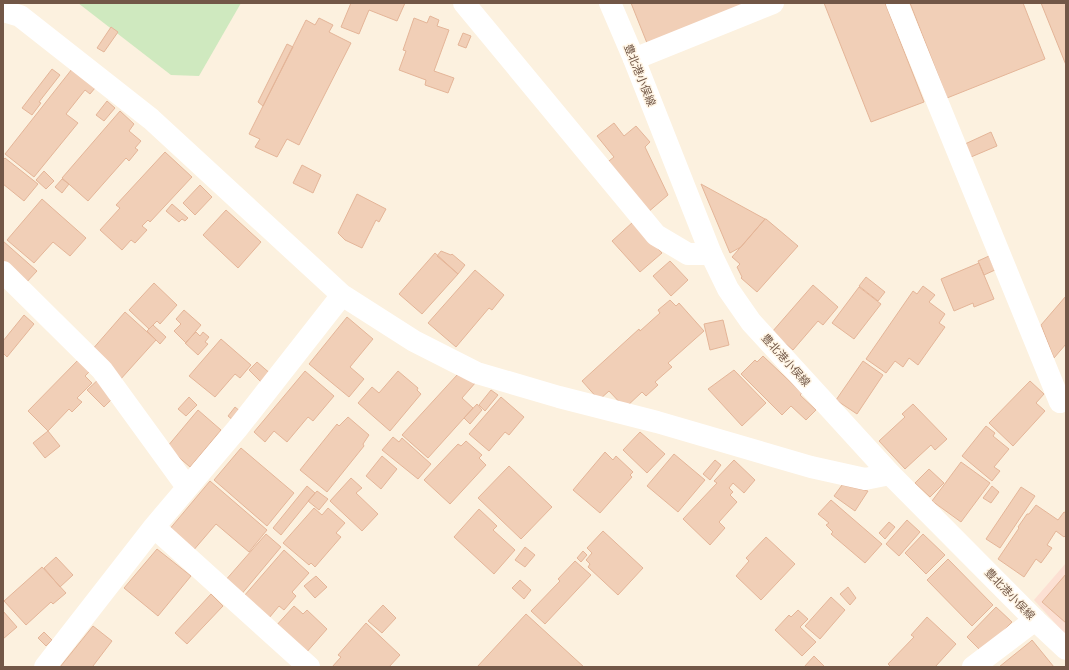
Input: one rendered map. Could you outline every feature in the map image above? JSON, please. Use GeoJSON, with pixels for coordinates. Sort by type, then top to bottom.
{"type":"FeatureCollection","features":[{"type":"Feature","properties":{"kind":"street"},"geometry":{"type":"LineString","coordinates":[[464,3],[656,235],[688,254],[711,254]]}},
{"type":"Feature","properties":{"kind":"street","name":"豊北港小俣線"},"geometry":{"type":"LineString","coordinates":[[610,3],[634,59],[711,254],[728,289],[751,322],[890,474],[1035,620],[1066,649]]}},
{"type":"Feature","properties":{"kind":"street"},"geometry":{"type":"LineString","coordinates":[[634,59],[773,3]]}},
{"type":"Feature","properties":{"kind":"street"},"geometry":{"type":"LineString","coordinates":[[897,3],[1060,402]]}},
{"type":"Feature","properties":{"kind":"street"},"geometry":{"type":"LineString","coordinates":[[16,10],[151,119],[342,295],[414,341],[477,373],[559,397],[657,422],[810,467],[865,479],[890,474]]}},
{"type":"Feature","properties":{"kind":"street"},"geometry":{"type":"LineString","coordinates":[[3,272],[102,370],[187,487]]}},
{"type":"Feature","properties":{"kind":"street"},"geometry":{"type":"LineString","coordinates":[[45,667],[154,527],[237,429],[342,295]]}},
{"type":"Feature","properties":{"kind":"street"},"geometry":{"type":"LineString","coordinates":[[154,527],[309,667]]}},
{"type":"Feature","properties":{"kind":"street"},"geometry":{"type":"LineString","coordinates":[[972,667],[1035,620]]}},
{"type":"Feature","properties":{"kind":"shaded area"},"geometry":{"type":"Polygon","coordinates":[[[1066,563],[1066,635],[1034,600],[1066,563]]]}},
{"type":"Feature","properties":{"kind":"green space"},"geometry":{"type":"Polygon","coordinates":[[[78,3],[241,3],[199,76],[171,75],[78,3]]]}},
{"type":"Feature","properties":{"kind":"building"},"geometry":{"type":"Polygon","coordinates":[[[351,3],[405,3],[397,21],[369,10],[359,34],[341,27],[351,3]]]}},
{"type":"Feature","properties":{"kind":"building"},"geometry":{"type":"Polygon","coordinates":[[[631,3],[753,3],[649,48],[631,3]]]}},
{"type":"Feature","properties":{"kind":"building"},"geometry":{"type":"Polygon","coordinates":[[[824,3],[885,3],[924,102],[871,122],[824,3]]]}},
{"type":"Feature","properties":{"kind":"building"},"geometry":{"type":"Polygon","coordinates":[[[910,3],[1023,3],[1045,59],[947,98],[910,3]]]}},
{"type":"Feature","properties":{"kind":"building"},"geometry":{"type":"Polygon","coordinates":[[[1041,3],[1066,3],[1066,65],[1041,3]]]}},
{"type":"Feature","properties":{"kind":"building"},"geometry":{"type":"Polygon","coordinates":[[[430,16],[439,20],[437,26],[449,30],[434,71],[454,78],[448,93],[425,85],[426,80],[399,70],[406,51],[403,50],[414,18],[427,23],[430,16]]]}},
{"type":"Feature","properties":{"kind":"building"},"geometry":{"type":"Polygon","coordinates":[[[319,18],[333,25],[329,32],[351,43],[299,145],[287,139],[277,157],[255,147],[260,139],[249,134],[306,20],[315,25],[319,18]]]}},
{"type":"Feature","properties":{"kind":"building"},"geometry":{"type":"Polygon","coordinates":[[[111,27],[118,32],[104,52],[97,48],[111,27]]]}},
{"type":"Feature","properties":{"kind":"building"},"geometry":{"type":"Polygon","coordinates":[[[463,33],[471,36],[466,48],[458,45],[463,33]]]}},
{"type":"Feature","properties":{"kind":"building"},"geometry":{"type":"Polygon","coordinates":[[[287,44],[293,47],[263,106],[258,102],[287,44]]]}},
{"type":"Feature","properties":{"kind":"building"},"geometry":{"type":"Polygon","coordinates":[[[52,69],[60,75],[39,102],[41,103],[32,115],[22,108],[52,69]]]}},
{"type":"Feature","properties":{"kind":"building"},"geometry":{"type":"Polygon","coordinates":[[[72,69],[95,88],[90,94],[85,90],[66,114],[78,123],[34,177],[5,154],[72,69]]]}},
{"type":"Feature","properties":{"kind":"building"},"geometry":{"type":"Polygon","coordinates":[[[107,101],[115,108],[104,121],[96,115],[107,101]]]}},
{"type":"Feature","properties":{"kind":"building"},"geometry":{"type":"Polygon","coordinates":[[[120,111],[134,124],[129,131],[141,141],[135,148],[138,150],[129,161],[126,158],[88,201],[62,178],[120,111]]]}},
{"type":"Feature","properties":{"kind":"building"},"geometry":{"type":"Polygon","coordinates":[[[614,123],[624,136],[636,126],[650,142],[645,147],[668,195],[647,213],[605,164],[614,157],[597,136],[614,123]]]}},
{"type":"Feature","properties":{"kind":"building"},"geometry":{"type":"Polygon","coordinates":[[[991,132],[997,146],[971,157],[965,144],[991,132]]]}},
{"type":"Feature","properties":{"kind":"building"},"geometry":{"type":"Polygon","coordinates":[[[165,152],[192,177],[150,222],[148,220],[142,226],[147,230],[135,243],[131,240],[122,250],[100,230],[120,208],[116,205],[165,152]]]}},
{"type":"Feature","properties":{"kind":"building"},"geometry":{"type":"Polygon","coordinates":[[[5,158],[38,184],[24,201],[3,184],[3,160],[5,158]]]}},
{"type":"Feature","properties":{"kind":"building"},"geometry":{"type":"Polygon","coordinates":[[[302,165],[321,175],[313,193],[293,183],[302,165]]]}},
{"type":"Feature","properties":{"kind":"building"},"geometry":{"type":"Polygon","coordinates":[[[44,171],[54,181],[46,189],[36,180],[44,171]]]}},
{"type":"Feature","properties":{"kind":"building"},"geometry":{"type":"Polygon","coordinates":[[[62,179],[69,184],[62,193],[55,187],[62,179]]]}},
{"type":"Feature","properties":{"kind":"building"},"geometry":{"type":"Polygon","coordinates":[[[701,184],[765,219],[741,247],[730,253],[701,184]]]}},
{"type":"Feature","properties":{"kind":"building"},"geometry":{"type":"Polygon","coordinates":[[[200,185],[212,197],[195,215],[183,203],[200,185]]]}},
{"type":"Feature","properties":{"kind":"building"},"geometry":{"type":"Polygon","coordinates":[[[357,194],[386,209],[379,222],[376,220],[362,248],[345,240],[338,233],[357,194]]]}},
{"type":"Feature","properties":{"kind":"building"},"geometry":{"type":"Polygon","coordinates":[[[42,199],[86,238],[70,256],[53,242],[34,263],[7,240],[42,199]]]}},
{"type":"Feature","properties":{"kind":"building"},"geometry":{"type":"Polygon","coordinates":[[[172,204],[188,218],[185,221],[182,219],[179,222],[166,211],[172,204]]]}},
{"type":"Feature","properties":{"kind":"building"},"geometry":{"type":"Polygon","coordinates":[[[226,210],[261,242],[238,268],[203,235],[226,210]]]}},
{"type":"Feature","properties":{"kind":"building"},"geometry":{"type":"Polygon","coordinates":[[[765,219],[798,246],[757,292],[741,278],[742,277],[737,267],[740,264],[732,257],[765,219]]]}},
{"type":"Feature","properties":{"kind":"building"},"geometry":{"type":"Polygon","coordinates":[[[633,222],[662,253],[640,272],[612,241],[633,222]]]}},
{"type":"Feature","properties":{"kind":"building"},"geometry":{"type":"Polygon","coordinates":[[[3,241],[37,271],[24,285],[3,266],[3,241]]]}},
{"type":"Feature","properties":{"kind":"building"},"geometry":{"type":"Polygon","coordinates":[[[441,251],[451,255],[452,254],[465,265],[458,274],[437,256],[441,251]]]}},
{"type":"Feature","properties":{"kind":"building"},"geometry":{"type":"Polygon","coordinates":[[[435,253],[458,274],[422,314],[399,294],[435,253]]]}},
{"type":"Feature","properties":{"kind":"building"},"geometry":{"type":"Polygon","coordinates":[[[989,256],[995,270],[984,275],[978,261],[989,256]]]}},
{"type":"Feature","properties":{"kind":"building"},"geometry":{"type":"Polygon","coordinates":[[[670,261],[688,280],[671,296],[653,276],[670,261]]]}},
{"type":"Feature","properties":{"kind":"building"},"geometry":{"type":"Polygon","coordinates":[[[979,263],[994,299],[974,307],[973,303],[954,311],[941,279],[979,263]]]}},
{"type":"Feature","properties":{"kind":"building"},"geometry":{"type":"Polygon","coordinates":[[[475,270],[504,295],[492,310],[489,308],[456,347],[428,323],[475,270]]]}},
{"type":"Feature","properties":{"kind":"building"},"geometry":{"type":"Polygon","coordinates":[[[866,277],[885,292],[878,301],[859,286],[866,277]]]}},
{"type":"Feature","properties":{"kind":"building"},"geometry":{"type":"Polygon","coordinates":[[[154,283],[177,305],[160,324],[157,321],[149,329],[129,310],[154,283]]]}},
{"type":"Feature","properties":{"kind":"building"},"geometry":{"type":"Polygon","coordinates":[[[813,285],[838,307],[823,325],[818,321],[793,350],[772,332],[813,285]]]}},
{"type":"Feature","properties":{"kind":"building"},"geometry":{"type":"Polygon","coordinates":[[[923,286],[935,295],[929,302],[945,314],[939,323],[945,327],[918,365],[909,358],[903,367],[895,361],[886,373],[866,359],[913,291],[917,294],[923,286]]]}},
{"type":"Feature","properties":{"kind":"building"},"geometry":{"type":"Polygon","coordinates":[[[859,287],[881,304],[854,339],[832,323],[859,287]]]}},
{"type":"Feature","properties":{"kind":"building"},"geometry":{"type":"Polygon","coordinates":[[[1066,296],[1066,344],[1054,358],[1041,325],[1066,296]]]}},
{"type":"Feature","properties":{"kind":"building"},"geometry":{"type":"Polygon","coordinates":[[[670,300],[676,306],[679,303],[704,331],[668,363],[672,367],[655,382],[658,385],[646,396],[642,392],[625,408],[609,391],[599,400],[582,381],[639,329],[640,331],[660,313],[658,310],[670,300]]]}},
{"type":"Feature","properties":{"kind":"building"},"geometry":{"type":"Polygon","coordinates":[[[184,310],[201,325],[186,343],[174,331],[181,324],[176,319],[184,310]]]}},
{"type":"Feature","properties":{"kind":"building"},"geometry":{"type":"Polygon","coordinates":[[[125,312],[156,340],[119,381],[91,351],[125,312]]]}},
{"type":"Feature","properties":{"kind":"building"},"geometry":{"type":"Polygon","coordinates":[[[24,315],[34,324],[7,357],[3,353],[3,341],[24,315]]]}},
{"type":"Feature","properties":{"kind":"building"},"geometry":{"type":"Polygon","coordinates":[[[347,317],[373,339],[350,367],[364,379],[349,397],[309,364],[347,317]]]}},
{"type":"Feature","properties":{"kind":"building"},"geometry":{"type":"Polygon","coordinates":[[[723,320],[729,345],[710,350],[704,324],[723,320]]]}},
{"type":"Feature","properties":{"kind":"building"},"geometry":{"type":"Polygon","coordinates":[[[153,325],[166,337],[160,344],[147,331],[153,325]]]}},
{"type":"Feature","properties":{"kind":"building"},"geometry":{"type":"Polygon","coordinates":[[[196,332],[200,336],[203,332],[209,337],[205,342],[208,344],[198,355],[185,343],[196,332]]]}},
{"type":"Feature","properties":{"kind":"building"},"geometry":{"type":"Polygon","coordinates":[[[221,339],[251,365],[240,378],[235,374],[215,397],[189,376],[221,339]]]}},
{"type":"Feature","properties":{"kind":"building"},"geometry":{"type":"Polygon","coordinates":[[[763,356],[802,393],[800,395],[816,410],[806,420],[791,406],[782,415],[741,374],[755,360],[757,362],[763,356]]]}},
{"type":"Feature","properties":{"kind":"building"},"geometry":{"type":"Polygon","coordinates":[[[80,358],[92,369],[85,376],[92,383],[77,398],[82,402],[72,412],[69,409],[48,431],[28,411],[80,358]]]}},
{"type":"Feature","properties":{"kind":"building"},"geometry":{"type":"Polygon","coordinates":[[[863,361],[883,375],[857,414],[836,400],[863,361]]]}},
{"type":"Feature","properties":{"kind":"building"},"geometry":{"type":"Polygon","coordinates":[[[257,362],[272,375],[263,384],[249,370],[257,362]]]}},
{"type":"Feature","properties":{"kind":"building"},"geometry":{"type":"Polygon","coordinates":[[[734,370],[766,403],[742,426],[708,389],[734,370]]]}},
{"type":"Feature","properties":{"kind":"building"},"geometry":{"type":"Polygon","coordinates":[[[305,371],[334,396],[313,421],[308,417],[287,442],[274,431],[265,442],[254,432],[305,371]]]}},
{"type":"Feature","properties":{"kind":"building"},"geometry":{"type":"Polygon","coordinates":[[[398,371],[418,388],[417,390],[421,394],[390,431],[358,403],[372,387],[379,393],[398,371]]]}},
{"type":"Feature","properties":{"kind":"building"},"geometry":{"type":"Polygon","coordinates":[[[457,375],[476,382],[462,398],[473,408],[428,458],[402,435],[457,375]]]}},
{"type":"Feature","properties":{"kind":"building"},"geometry":{"type":"Polygon","coordinates":[[[101,377],[117,394],[104,407],[87,390],[101,377]]]}},
{"type":"Feature","properties":{"kind":"building"},"geometry":{"type":"Polygon","coordinates":[[[1030,381],[1044,394],[1036,403],[1045,411],[1013,446],[989,423],[1030,381]]]}},
{"type":"Feature","properties":{"kind":"building"},"geometry":{"type":"Polygon","coordinates":[[[491,390],[498,395],[485,411],[479,405],[491,390]]]}},
{"type":"Feature","properties":{"kind":"building"},"geometry":{"type":"Polygon","coordinates":[[[189,397],[197,405],[186,416],[178,409],[189,397]]]}},
{"type":"Feature","properties":{"kind":"building"},"geometry":{"type":"Polygon","coordinates":[[[501,397],[524,417],[509,435],[505,432],[489,451],[469,434],[501,397]]]}},
{"type":"Feature","properties":{"kind":"building"},"geometry":{"type":"Polygon","coordinates":[[[477,404],[482,410],[470,424],[464,418],[477,404]]]}},
{"type":"Feature","properties":{"kind":"building"},"geometry":{"type":"Polygon","coordinates":[[[913,404],[947,439],[935,450],[931,445],[905,469],[879,441],[905,417],[902,414],[913,404]]]}},
{"type":"Feature","properties":{"kind":"building"},"geometry":{"type":"Polygon","coordinates":[[[235,407],[241,412],[234,421],[228,416],[235,407]]]}},
{"type":"Feature","properties":{"kind":"building"},"geometry":{"type":"Polygon","coordinates":[[[198,410],[221,430],[190,467],[167,447],[198,410]]]}},
{"type":"Feature","properties":{"kind":"building"},"geometry":{"type":"Polygon","coordinates":[[[348,417],[369,435],[363,444],[364,446],[327,492],[300,470],[337,424],[339,426],[348,417]]]}},
{"type":"Feature","properties":{"kind":"building"},"geometry":{"type":"Polygon","coordinates":[[[986,426],[995,433],[993,436],[1009,449],[994,467],[1000,471],[992,481],[962,456],[986,426]]]}},
{"type":"Feature","properties":{"kind":"building"},"geometry":{"type":"Polygon","coordinates":[[[48,431],[60,446],[45,458],[33,443],[48,431]]]}},
{"type":"Feature","properties":{"kind":"building"},"geometry":{"type":"Polygon","coordinates":[[[640,432],[665,454],[647,473],[623,450],[640,432]]]}},
{"type":"Feature","properties":{"kind":"building"},"geometry":{"type":"Polygon","coordinates":[[[393,437],[399,442],[402,438],[431,464],[418,479],[382,450],[393,437]]]}},
{"type":"Feature","properties":{"kind":"building"},"geometry":{"type":"Polygon","coordinates":[[[466,441],[482,455],[479,458],[486,465],[450,504],[424,480],[458,444],[461,446],[466,441]]]}},
{"type":"Feature","properties":{"kind":"building"},"geometry":{"type":"Polygon","coordinates":[[[241,448],[294,493],[267,526],[214,480],[241,448]]]}},
{"type":"Feature","properties":{"kind":"building"},"geometry":{"type":"Polygon","coordinates":[[[605,452],[613,460],[616,456],[633,472],[630,475],[632,477],[600,513],[573,490],[605,452]]]}},
{"type":"Feature","properties":{"kind":"building"},"geometry":{"type":"Polygon","coordinates":[[[674,454],[705,480],[678,512],[647,486],[674,454]]]}},
{"type":"Feature","properties":{"kind":"building"},"geometry":{"type":"Polygon","coordinates":[[[382,456],[397,469],[381,489],[366,476],[382,456]]]}},
{"type":"Feature","properties":{"kind":"building"},"geometry":{"type":"Polygon","coordinates":[[[715,460],[721,465],[710,480],[703,474],[715,460]]]}},
{"type":"Feature","properties":{"kind":"building"},"geometry":{"type":"Polygon","coordinates":[[[734,460],[755,480],[744,493],[733,483],[729,488],[733,492],[730,495],[737,502],[719,522],[725,528],[710,545],[683,519],[717,483],[714,481],[734,460]]]}},
{"type":"Feature","properties":{"kind":"building"},"geometry":{"type":"Polygon","coordinates":[[[961,462],[990,483],[961,522],[932,501],[961,462]]]}},
{"type":"Feature","properties":{"kind":"building"},"geometry":{"type":"Polygon","coordinates":[[[509,466],[552,507],[521,539],[478,498],[509,466]]]}},
{"type":"Feature","properties":{"kind":"building"},"geometry":{"type":"Polygon","coordinates":[[[929,469],[944,483],[930,497],[915,483],[929,469]]]}},
{"type":"Feature","properties":{"kind":"building"},"geometry":{"type":"Polygon","coordinates":[[[351,478],[362,488],[356,493],[378,514],[362,531],[330,501],[351,478]]]}},
{"type":"Feature","properties":{"kind":"building"},"geometry":{"type":"Polygon","coordinates":[[[210,481],[267,530],[249,552],[216,524],[192,552],[168,531],[210,481]]]}},
{"type":"Feature","properties":{"kind":"building"},"geometry":{"type":"Polygon","coordinates":[[[842,485],[868,491],[855,511],[834,496],[842,485]]]}},
{"type":"Feature","properties":{"kind":"building"},"geometry":{"type":"Polygon","coordinates":[[[307,486],[315,493],[281,535],[273,528],[307,486]]]}},
{"type":"Feature","properties":{"kind":"building"},"geometry":{"type":"Polygon","coordinates":[[[992,486],[999,492],[991,503],[983,498],[992,486]]]}},
{"type":"Feature","properties":{"kind":"building"},"geometry":{"type":"Polygon","coordinates":[[[1021,487],[1035,496],[1000,548],[986,539],[1021,487]]]}},
{"type":"Feature","properties":{"kind":"building"},"geometry":{"type":"Polygon","coordinates":[[[317,491],[328,499],[319,510],[308,501],[317,491]]]}},
{"type":"Feature","properties":{"kind":"building"},"geometry":{"type":"Polygon","coordinates":[[[831,500],[882,544],[865,563],[831,534],[833,532],[826,525],[829,523],[818,514],[831,500]]]}},
{"type":"Feature","properties":{"kind":"building"},"geometry":{"type":"Polygon","coordinates":[[[1036,505],[1058,520],[1064,512],[1066,513],[1066,535],[1064,537],[1056,531],[1047,545],[1052,548],[1041,563],[1036,559],[1024,577],[998,559],[1027,514],[1029,514],[1036,505]]]}},
{"type":"Feature","properties":{"kind":"building"},"geometry":{"type":"Polygon","coordinates":[[[314,508],[322,515],[328,508],[345,523],[336,533],[341,537],[315,567],[311,563],[309,565],[283,543],[314,508]]]}},
{"type":"Feature","properties":{"kind":"building"},"geometry":{"type":"Polygon","coordinates":[[[479,509],[497,526],[493,530],[515,550],[494,574],[454,537],[479,509]]]}},
{"type":"Feature","properties":{"kind":"building"},"geometry":{"type":"Polygon","coordinates":[[[907,520],[920,532],[899,556],[886,544],[907,520]]]}},
{"type":"Feature","properties":{"kind":"building"},"geometry":{"type":"Polygon","coordinates":[[[889,522],[895,527],[885,539],[879,533],[889,522]]]}},
{"type":"Feature","properties":{"kind":"building"},"geometry":{"type":"Polygon","coordinates":[[[603,531],[643,568],[618,595],[588,567],[590,564],[586,560],[592,553],[587,548],[603,531]]]}},
{"type":"Feature","properties":{"kind":"building"},"geometry":{"type":"Polygon","coordinates":[[[266,534],[281,547],[240,596],[224,582],[266,534]]]}},
{"type":"Feature","properties":{"kind":"building"},"geometry":{"type":"Polygon","coordinates":[[[923,534],[945,555],[926,574],[905,553],[923,534]]]}},
{"type":"Feature","properties":{"kind":"building"},"geometry":{"type":"Polygon","coordinates":[[[766,537],[795,564],[761,600],[736,576],[749,561],[746,558],[766,537]]]}},
{"type":"Feature","properties":{"kind":"building"},"geometry":{"type":"Polygon","coordinates":[[[525,547],[535,555],[525,567],[515,560],[525,547]]]}},
{"type":"Feature","properties":{"kind":"building"},"geometry":{"type":"Polygon","coordinates":[[[157,549],[191,576],[158,616],[124,588],[157,549]]]}},
{"type":"Feature","properties":{"kind":"building"},"geometry":{"type":"Polygon","coordinates":[[[284,550],[309,573],[292,592],[296,596],[284,610],[279,606],[269,618],[244,596],[284,550]]]}},
{"type":"Feature","properties":{"kind":"building"},"geometry":{"type":"Polygon","coordinates":[[[583,551],[587,555],[581,562],[577,558],[583,551]]]}},
{"type":"Feature","properties":{"kind":"building"},"geometry":{"type":"Polygon","coordinates":[[[56,557],[73,575],[60,587],[44,568],[56,557]]]}},
{"type":"Feature","properties":{"kind":"building"},"geometry":{"type":"Polygon","coordinates":[[[948,559],[993,605],[972,626],[927,580],[948,559]]]}},
{"type":"Feature","properties":{"kind":"building"},"geometry":{"type":"Polygon","coordinates":[[[575,561],[591,575],[545,624],[531,611],[560,581],[558,579],[575,561]]]}},
{"type":"Feature","properties":{"kind":"building"},"geometry":{"type":"Polygon","coordinates":[[[42,567],[66,593],[53,604],[51,602],[26,625],[4,601],[42,567]]]}},
{"type":"Feature","properties":{"kind":"building"},"geometry":{"type":"Polygon","coordinates":[[[1066,574],[1066,623],[1042,602],[1066,574]]]}},
{"type":"Feature","properties":{"kind":"building"},"geometry":{"type":"Polygon","coordinates":[[[316,576],[327,587],[315,598],[304,586],[316,576]]]}},
{"type":"Feature","properties":{"kind":"building"},"geometry":{"type":"Polygon","coordinates":[[[520,580],[531,590],[524,599],[512,588],[520,580]]]}},
{"type":"Feature","properties":{"kind":"building"},"geometry":{"type":"Polygon","coordinates":[[[848,587],[856,598],[850,605],[840,594],[848,587]]]}},
{"type":"Feature","properties":{"kind":"building"},"geometry":{"type":"Polygon","coordinates":[[[211,594],[223,606],[187,644],[175,633],[211,594]]]}},
{"type":"Feature","properties":{"kind":"building"},"geometry":{"type":"Polygon","coordinates":[[[831,597],[845,610],[820,639],[805,626],[831,597]]]}},
{"type":"Feature","properties":{"kind":"building"},"geometry":{"type":"Polygon","coordinates":[[[383,605],[396,618],[382,633],[368,621],[383,605]]]}},
{"type":"Feature","properties":{"kind":"building"},"geometry":{"type":"Polygon","coordinates":[[[294,606],[303,614],[307,610],[327,629],[305,654],[275,627],[294,606]]]}},
{"type":"Feature","properties":{"kind":"building"},"geometry":{"type":"Polygon","coordinates":[[[996,607],[1012,622],[982,652],[967,637],[996,607]]]}},
{"type":"Feature","properties":{"kind":"building"},"geometry":{"type":"Polygon","coordinates":[[[798,610],[808,619],[800,627],[816,642],[802,656],[775,630],[789,615],[791,617],[798,610]]]}},
{"type":"Feature","properties":{"kind":"building"},"geometry":{"type":"Polygon","coordinates":[[[3,611],[17,627],[3,639],[3,611]]]}},
{"type":"Feature","properties":{"kind":"building"},"geometry":{"type":"Polygon","coordinates":[[[526,614],[584,667],[477,667],[526,614]]]}},
{"type":"Feature","properties":{"kind":"building"},"geometry":{"type":"Polygon","coordinates":[[[927,617],[956,644],[935,667],[891,667],[888,664],[914,637],[911,635],[927,617]]]}},
{"type":"Feature","properties":{"kind":"building"},"geometry":{"type":"Polygon","coordinates":[[[366,623],[400,655],[389,667],[332,667],[341,657],[338,655],[366,623]]]}},
{"type":"Feature","properties":{"kind":"building"},"geometry":{"type":"Polygon","coordinates":[[[93,626],[112,641],[93,666],[95,667],[60,667],[93,626]]]}},
{"type":"Feature","properties":{"kind":"building"},"geometry":{"type":"Polygon","coordinates":[[[44,632],[52,640],[46,646],[38,638],[44,632]]]}},
{"type":"Feature","properties":{"kind":"building"},"geometry":{"type":"Polygon","coordinates":[[[1032,640],[1054,667],[999,667],[1030,642],[1032,640]]]}},
{"type":"Feature","properties":{"kind":"building"},"geometry":{"type":"Polygon","coordinates":[[[814,656],[825,667],[804,667],[814,656]]]}}]}
